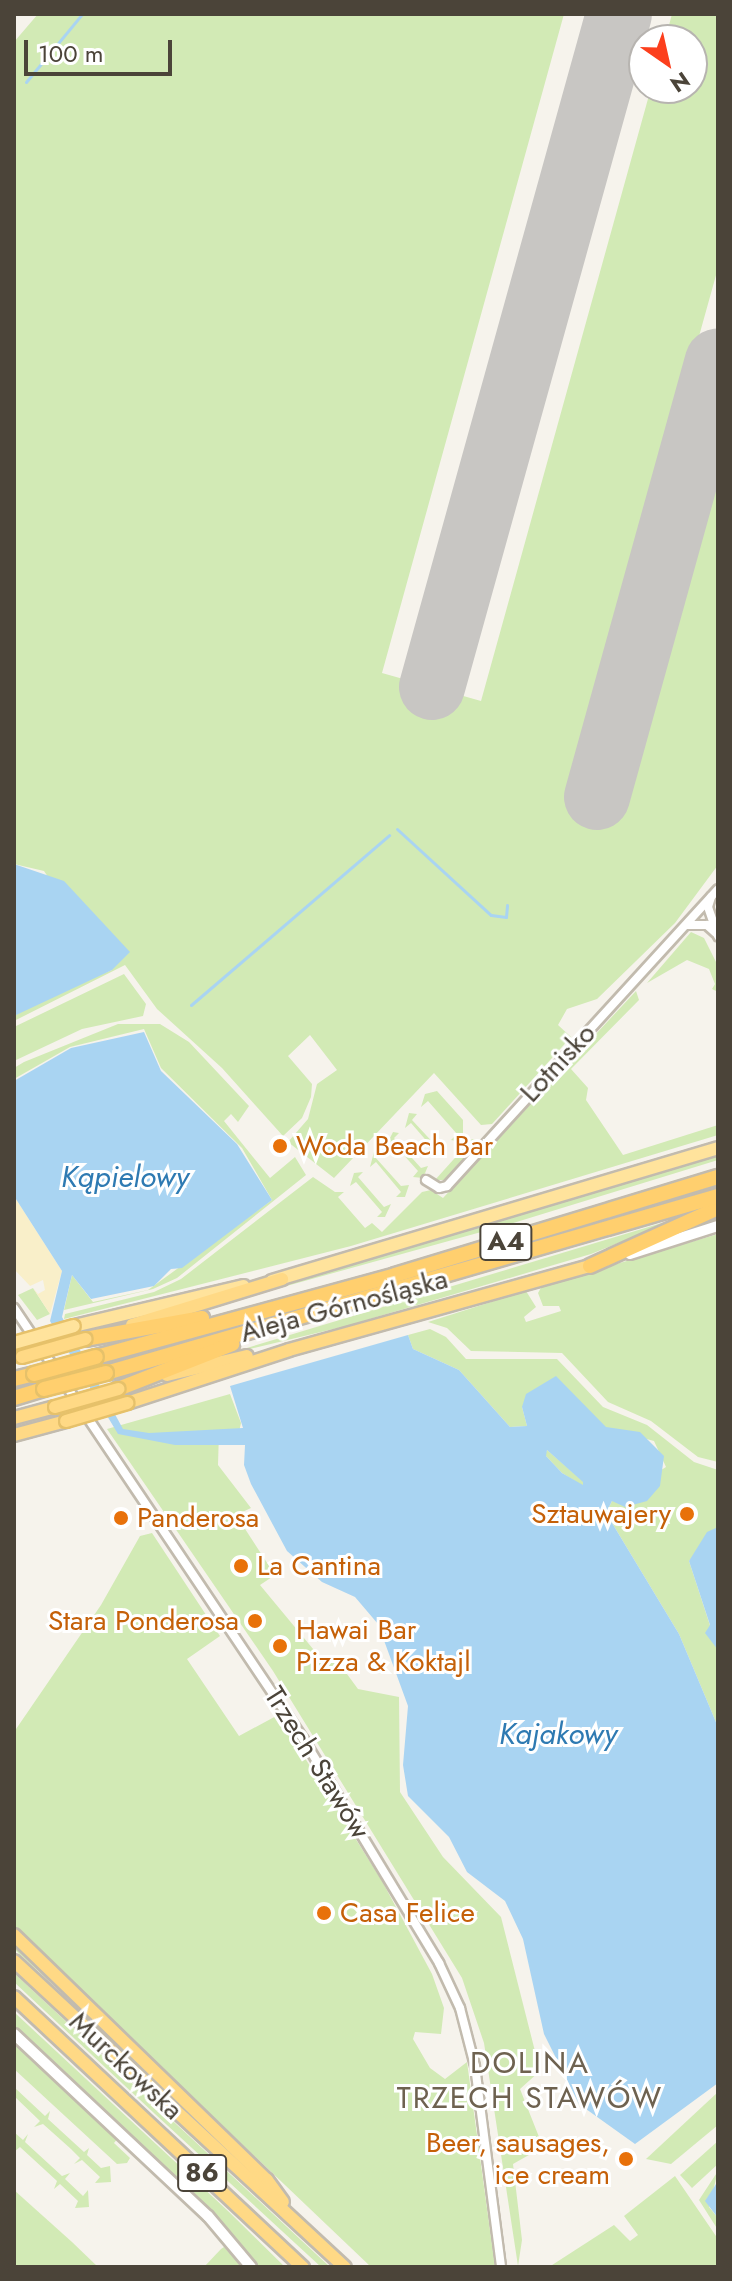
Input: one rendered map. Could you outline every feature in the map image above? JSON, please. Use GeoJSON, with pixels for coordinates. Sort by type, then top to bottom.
{"type":"FeatureCollection","features":[{"type":"Feature","properties":{"kind":"highway","name":"A4"},"geometry":{"type":"LineString","coordinates":[[14,1379],[292,1302],[718,1177]]}},
{"type":"Feature","properties":{"kind":"highway","name":"Aleja Górnośląska"},"geometry":{"type":"LineString","coordinates":[[14,1398],[718,1196]]}},
{"type":"Feature","properties":{"kind":"highway"},"geometry":{"type":"LineString","coordinates":[[14,1435],[127,1403],[289,1350],[590,1266],[718,1208]]}},
{"type":"Feature","properties":{"kind":"highway"},"geometry":{"type":"LineString","coordinates":[[18,1358],[282,1279]]}},
{"type":"Feature","properties":{"kind":"highway"},"geometry":{"type":"LineString","coordinates":[[85,1339],[292,1302]]}},
{"type":"Feature","properties":{"kind":"highway"},"geometry":{"type":"LineString","coordinates":[[118,1389],[284,1322]]}},
{"type":"Feature","properties":{"kind":"highway"},"geometry":{"type":"LineString","coordinates":[[14,1418],[118,1389],[289,1350]]}},
{"type":"Feature","properties":{"kind":"highway"},"geometry":{"type":"LineString","coordinates":[[14,1935],[267,2180],[297,2221]]}},
{"type":"Feature","properties":{"kind":"highway","name":"Murckowska"},"geometry":{"type":"LineString","coordinates":[[14,1961],[345,2267]]}},
{"type":"Feature","properties":{"kind":"highway","name":"Murckowska"},"geometry":{"type":"LineString","coordinates":[[14,1997],[303,2267]]}},
{"type":"Feature","properties":{"kind":"main road"},"geometry":{"type":"LineString","coordinates":[[14,1343],[74,1326],[282,1279],[718,1148]]}},
{"type":"Feature","properties":{"kind":"street"},"geometry":{"type":"LineString","coordinates":[[715,893],[718,909]]}},
{"type":"Feature","properties":{"kind":"street"},"geometry":{"type":"LineString","coordinates":[[715,893],[708,907],[717,935]]}},
{"type":"Feature","properties":{"kind":"street","name":"Lotnisko"},"geometry":{"type":"LineString","coordinates":[[426,1180],[439,1188],[447,1186],[715,893]]}},
{"type":"Feature","properties":{"kind":"street"},"geometry":{"type":"LineString","coordinates":[[687,925],[707,925],[717,935]]}},
{"type":"Feature","properties":{"kind":"street"},"geometry":{"type":"LineString","coordinates":[[590,1266],[718,1226]]}},
{"type":"Feature","properties":{"kind":"street","name":"Trzech Stawów"},"geometry":{"type":"LineString","coordinates":[[14,1308],[304,1740],[439,1963],[460,2008],[475,2066],[501,2267]]}},
{"type":"Feature","properties":{"kind":"street"},"geometry":{"type":"LineString","coordinates":[[14,2034],[208,2216],[251,2267]]}},
{"type":"Feature","properties":{"kind":"green space"},"geometry":{"type":"Polygon","coordinates":[[[38,14],[564,14],[382,673],[481,701],[647,104],[708,104],[708,24],[669,24],[672,14],[718,14],[718,268],[571,796],[619,810],[718,448],[718,865],[675,923],[597,999],[567,1009],[558,1025],[571,1037],[492,1124],[481,1125],[434,1073],[334,1178],[288,1142],[308,1119],[317,1084],[337,1070],[310,1035],[288,1056],[312,1084],[311,1097],[302,1118],[283,1136],[222,1068],[157,1009],[125,965],[14,1021],[14,1016],[54,993],[112,970],[44,871],[14,864],[14,42],[38,14]]]}},
{"type":"Feature","properties":{"kind":"green space"},"geometry":{"type":"Polygon","coordinates":[[[691,932],[704,938],[718,966],[718,992],[712,989],[715,984],[709,969],[687,960],[647,983],[691,932]]]}},
{"type":"Feature","properties":{"kind":"green space"},"geometry":{"type":"Polygon","coordinates":[[[124,974],[146,1004],[143,1016],[82,1029],[14,1061],[14,1027],[124,974]]]}},
{"type":"Feature","properties":{"kind":"green space"},"geometry":{"type":"Polygon","coordinates":[[[636,991],[639,1000],[571,1069],[588,1088],[586,1100],[623,1155],[718,1125],[718,1135],[351,1246],[64,1319],[65,1314],[154,1292],[181,1279],[313,1177],[335,1192],[344,1192],[338,1197],[365,1228],[372,1223],[382,1232],[422,1192],[431,1190],[443,1198],[636,991]]]}},
{"type":"Feature","properties":{"kind":"green space"},"geometry":{"type":"Polygon","coordinates":[[[118,1024],[160,1024],[189,1042],[249,1106],[238,1122],[231,1114],[224,1121],[270,1178],[295,1157],[306,1175],[177,1278],[153,1289],[64,1310],[72,1275],[93,1302],[148,1290],[272,1200],[242,1148],[161,1068],[144,1029],[70,1047],[14,1079],[14,1068],[24,1062],[118,1024]]]}},
{"type":"Feature","properties":{"kind":"green space"},"geometry":{"type":"Polygon","coordinates":[[[437,1091],[463,1120],[463,1135],[456,1141],[451,1140],[457,1134],[428,1101],[421,1107],[425,1094],[437,1091]]]}},
{"type":"Feature","properties":{"kind":"green space"},"geometry":{"type":"Polygon","coordinates":[[[409,1113],[417,1114],[412,1120],[439,1149],[446,1147],[442,1158],[432,1158],[437,1153],[411,1123],[405,1128],[409,1113]]]}},
{"type":"Feature","properties":{"kind":"green space"},"geometry":{"type":"Polygon","coordinates":[[[393,1132],[399,1133],[394,1138],[421,1168],[428,1166],[423,1178],[413,1177],[418,1171],[392,1142],[386,1146],[393,1132]]]}},
{"type":"Feature","properties":{"kind":"green space"},"geometry":{"type":"Polygon","coordinates":[[[472,1139],[481,1141],[445,1180],[435,1180],[472,1139]]]}},
{"type":"Feature","properties":{"kind":"green space"},"geometry":{"type":"Polygon","coordinates":[[[374,1152],[380,1152],[375,1157],[401,1186],[409,1185],[405,1197],[396,1197],[401,1192],[376,1162],[370,1167],[374,1152]]]}},
{"type":"Feature","properties":{"kind":"green space"},"geometry":{"type":"Polygon","coordinates":[[[718,1154],[718,1160],[510,1224],[200,1310],[718,1154]]]}},
{"type":"Feature","properties":{"kind":"green space"},"geometry":{"type":"Polygon","coordinates":[[[363,1172],[358,1177],[384,1207],[391,1204],[385,1217],[377,1217],[382,1212],[356,1182],[350,1186],[354,1173],[363,1172]]]}},
{"type":"Feature","properties":{"kind":"green space"},"geometry":{"type":"Polygon","coordinates":[[[718,1183],[718,1189],[480,1262],[106,1364],[718,1183]]]}},
{"type":"Feature","properties":{"kind":"green space"},"geometry":{"type":"Polygon","coordinates":[[[685,1216],[591,1254],[346,1326],[220,1356],[685,1216]]]}},
{"type":"Feature","properties":{"kind":"green space"},"geometry":{"type":"Polygon","coordinates":[[[718,1234],[718,1462],[698,1457],[651,1421],[608,1402],[562,1353],[471,1351],[447,1328],[428,1322],[526,1291],[536,1307],[524,1317],[526,1322],[561,1311],[559,1306],[543,1306],[538,1293],[542,1286],[718,1234]]]}},
{"type":"Feature","properties":{"kind":"green space"},"geometry":{"type":"Polygon","coordinates":[[[33,1288],[50,1314],[37,1320],[18,1295],[33,1288]]]}},
{"type":"Feature","properties":{"kind":"green space"},"geometry":{"type":"Polygon","coordinates":[[[430,1329],[446,1337],[466,1359],[557,1359],[603,1407],[647,1425],[694,1462],[718,1470],[718,1527],[689,1561],[718,1650],[718,1727],[679,1634],[606,1513],[612,1501],[666,1467],[654,1441],[606,1428],[581,1404],[522,1407],[527,1426],[510,1427],[459,1370],[413,1349],[408,1335],[430,1329]]]}},
{"type":"Feature","properties":{"kind":"green space"},"geometry":{"type":"Polygon","coordinates":[[[230,1394],[241,1423],[239,1432],[219,1432],[218,1465],[251,1508],[236,1515],[275,1575],[260,1585],[323,1661],[333,1655],[358,1689],[399,1697],[400,1792],[443,1857],[501,1917],[540,2071],[520,2089],[543,2147],[513,2164],[522,2240],[518,2266],[484,2043],[462,1978],[273,1671],[107,1429],[230,1394]]]}},
{"type":"Feature","properties":{"kind":"green space"},"geometry":{"type":"Polygon","coordinates":[[[547,1450],[584,1482],[583,1486],[562,1473],[545,1455],[547,1450]]]}},
{"type":"Feature","properties":{"kind":"green space"},"geometry":{"type":"Polygon","coordinates":[[[152,1533],[220,1636],[187,1659],[239,1736],[278,1715],[382,1881],[432,1974],[444,2008],[441,2034],[415,2032],[413,2039],[430,2068],[445,2079],[467,2062],[495,2267],[371,2267],[14,1927],[14,1732],[101,1605],[140,1536],[152,1533]]]}},
{"type":"Feature","properties":{"kind":"green space"},"geometry":{"type":"Polygon","coordinates":[[[14,1944],[117,2040],[132,2057],[14,1949],[14,1944]]]}},
{"type":"Feature","properties":{"kind":"green space"},"geometry":{"type":"Polygon","coordinates":[[[14,1973],[330,2267],[321,2267],[155,2114],[14,1982],[14,1973]]]}},
{"type":"Feature","properties":{"kind":"green space"},"geometry":{"type":"Polygon","coordinates":[[[14,2012],[285,2267],[257,2267],[226,2226],[14,2027],[14,2012]]]}},
{"type":"Feature","properties":{"kind":"green space"},"geometry":{"type":"Polygon","coordinates":[[[14,2040],[118,2138],[114,2143],[130,2158],[127,2163],[117,2164],[14,2069],[14,2040]]]}},
{"type":"Feature","properties":{"kind":"green space"},"geometry":{"type":"Polygon","coordinates":[[[14,2087],[45,2116],[50,2111],[48,2119],[84,2152],[89,2148],[87,2155],[101,2168],[110,2166],[111,2182],[95,2183],[100,2177],[82,2160],[74,2164],[80,2158],[71,2149],[43,2124],[34,2127],[40,2121],[14,2096],[14,2087]]]}},
{"type":"Feature","properties":{"kind":"green space"},"geometry":{"type":"Polygon","coordinates":[[[718,2092],[718,2125],[671,2164],[646,2159],[718,2092]]]}},
{"type":"Feature","properties":{"kind":"green space"},"geometry":{"type":"Polygon","coordinates":[[[14,2132],[23,2140],[28,2134],[25,2142],[62,2176],[70,2173],[65,2179],[83,2196],[88,2190],[89,2207],[75,2208],[78,2201],[60,2184],[54,2189],[57,2181],[20,2147],[14,2152],[14,2132]]]}},
{"type":"Feature","properties":{"kind":"green space"},"geometry":{"type":"Polygon","coordinates":[[[718,2141],[718,2164],[692,2188],[680,2175],[718,2141]]]}},
{"type":"Feature","properties":{"kind":"green space"},"geometry":{"type":"Polygon","coordinates":[[[718,2171],[709,2207],[718,2218],[718,2230],[699,2200],[718,2171]]]}},
{"type":"Feature","properties":{"kind":"green space"},"geometry":{"type":"Polygon","coordinates":[[[675,2176],[718,2239],[718,2267],[549,2267],[614,2225],[630,2241],[638,2235],[624,2216],[675,2176]]]}},
{"type":"Feature","properties":{"kind":"green space"},"geometry":{"type":"Polygon","coordinates":[[[14,2190],[72,2242],[98,2267],[14,2267],[14,2190]]]}},
{"type":"Feature","properties":{"kind":"green space"},"geometry":{"type":"Polygon","coordinates":[[[224,2247],[242,2267],[204,2267],[221,2249],[224,2247]]]}},
{"type":"Feature","properties":{"kind":"sand"},"geometry":{"type":"Polygon","coordinates":[[[14,1196],[62,1271],[50,1314],[33,1288],[38,1294],[45,1290],[43,1280],[30,1286],[14,1269],[14,1196]]]}},
{"type":"Feature","properties":{"kind":"water"},"geometry":{"type":"Polygon","coordinates":[[[14,864],[64,881],[130,952],[112,970],[14,1016],[14,864]]]}},
{"type":"Feature","properties":{"kind":"water","name":"Kajakowy"},"geometry":{"type":"Polygon","coordinates":[[[144,1032],[161,1071],[237,1144],[272,1200],[182,1268],[171,1269],[154,1286],[91,1299],[72,1275],[62,1317],[123,1429],[149,1433],[243,1428],[230,1386],[408,1335],[413,1349],[459,1370],[510,1427],[527,1426],[522,1407],[526,1394],[556,1376],[606,1427],[640,1432],[664,1456],[660,1486],[647,1501],[625,1507],[612,1501],[606,1513],[679,1634],[718,1727],[718,2083],[635,2144],[579,2104],[544,2034],[523,1939],[505,1901],[467,1872],[449,1837],[408,1796],[403,1765],[408,1706],[378,1624],[355,1597],[322,1582],[287,1551],[251,1484],[244,1465],[245,1445],[175,1445],[118,1434],[50,1321],[62,1271],[14,1196],[14,1081],[71,1048],[144,1032]],[[547,1450],[546,1456],[562,1473],[583,1485],[547,1450]]]}},
{"type":"Feature","properties":{"kind":"water"},"geometry":{"type":"Polygon","coordinates":[[[718,1527],[718,1650],[705,1633],[710,1625],[689,1561],[707,1532],[718,1527]]]}},
{"type":"Feature","properties":{"kind":"water"},"geometry":{"type":"Polygon","coordinates":[[[718,2181],[718,2218],[705,2201],[718,2181]]]}},
{"type":"Feature","properties":{"kind":"waterway"},"geometry":{"type":"LineString","coordinates":[[26,82],[82,14]]}},
{"type":"Feature","properties":{"kind":"waterway"},"geometry":{"type":"LineString","coordinates":[[397,829],[491,915],[506,917],[507,905]]}},
{"type":"Feature","properties":{"kind":"waterway"},"geometry":{"type":"LineString","coordinates":[[191,1005],[389,835]]}},
{"type":"Feature","properties":{"kind":"runway"},"geometry":{"type":"LineString","coordinates":[[432,687],[619,14]]}},
{"type":"Feature","properties":{"kind":"runway"},"geometry":{"type":"LineString","coordinates":[[597,797],[718,361]]}},
{"type":"Feature","properties":{"kind":"place","name":"Woda Beach Bar"},"geometry":{"type":"Point","coordinates":[280,1146]}},
{"type":"Feature","properties":{"kind":"place","name":"Sztauwajery"},"geometry":{"type":"Point","coordinates":[687,1514]}},
{"type":"Feature","properties":{"kind":"place","name":"Panderosa"},"geometry":{"type":"Point","coordinates":[121,1518]}},
{"type":"Feature","properties":{"kind":"place","name":"La Cantina"},"geometry":{"type":"Point","coordinates":[241,1566]}},
{"type":"Feature","properties":{"kind":"place","name":"Stara Ponderosa"},"geometry":{"type":"Point","coordinates":[255,1621]}},
{"type":"Feature","properties":{"kind":"place","name":"Hawai Bar Pizza & Koktajl"},"geometry":{"type":"Point","coordinates":[280,1646]}},
{"type":"Feature","properties":{"kind":"place","name":"Casa Felice"},"geometry":{"type":"Point","coordinates":[324,1913]}},
{"type":"Feature","properties":{"kind":"place","name":"Beer, sausages, ice cream"},"geometry":{"type":"Point","coordinates":[626,2159]}},
{"type":"Feature","properties":{"kind":"district","name":"DOLINA TRZECH STAWÓW"},"geometry":{"type":"Point","coordinates":[530,2080]}},
{"type":"Feature","properties":{"kind":"water label","name":"Kąpielowy"},"geometry":{"type":"Point","coordinates":[125,1177]}}]}
